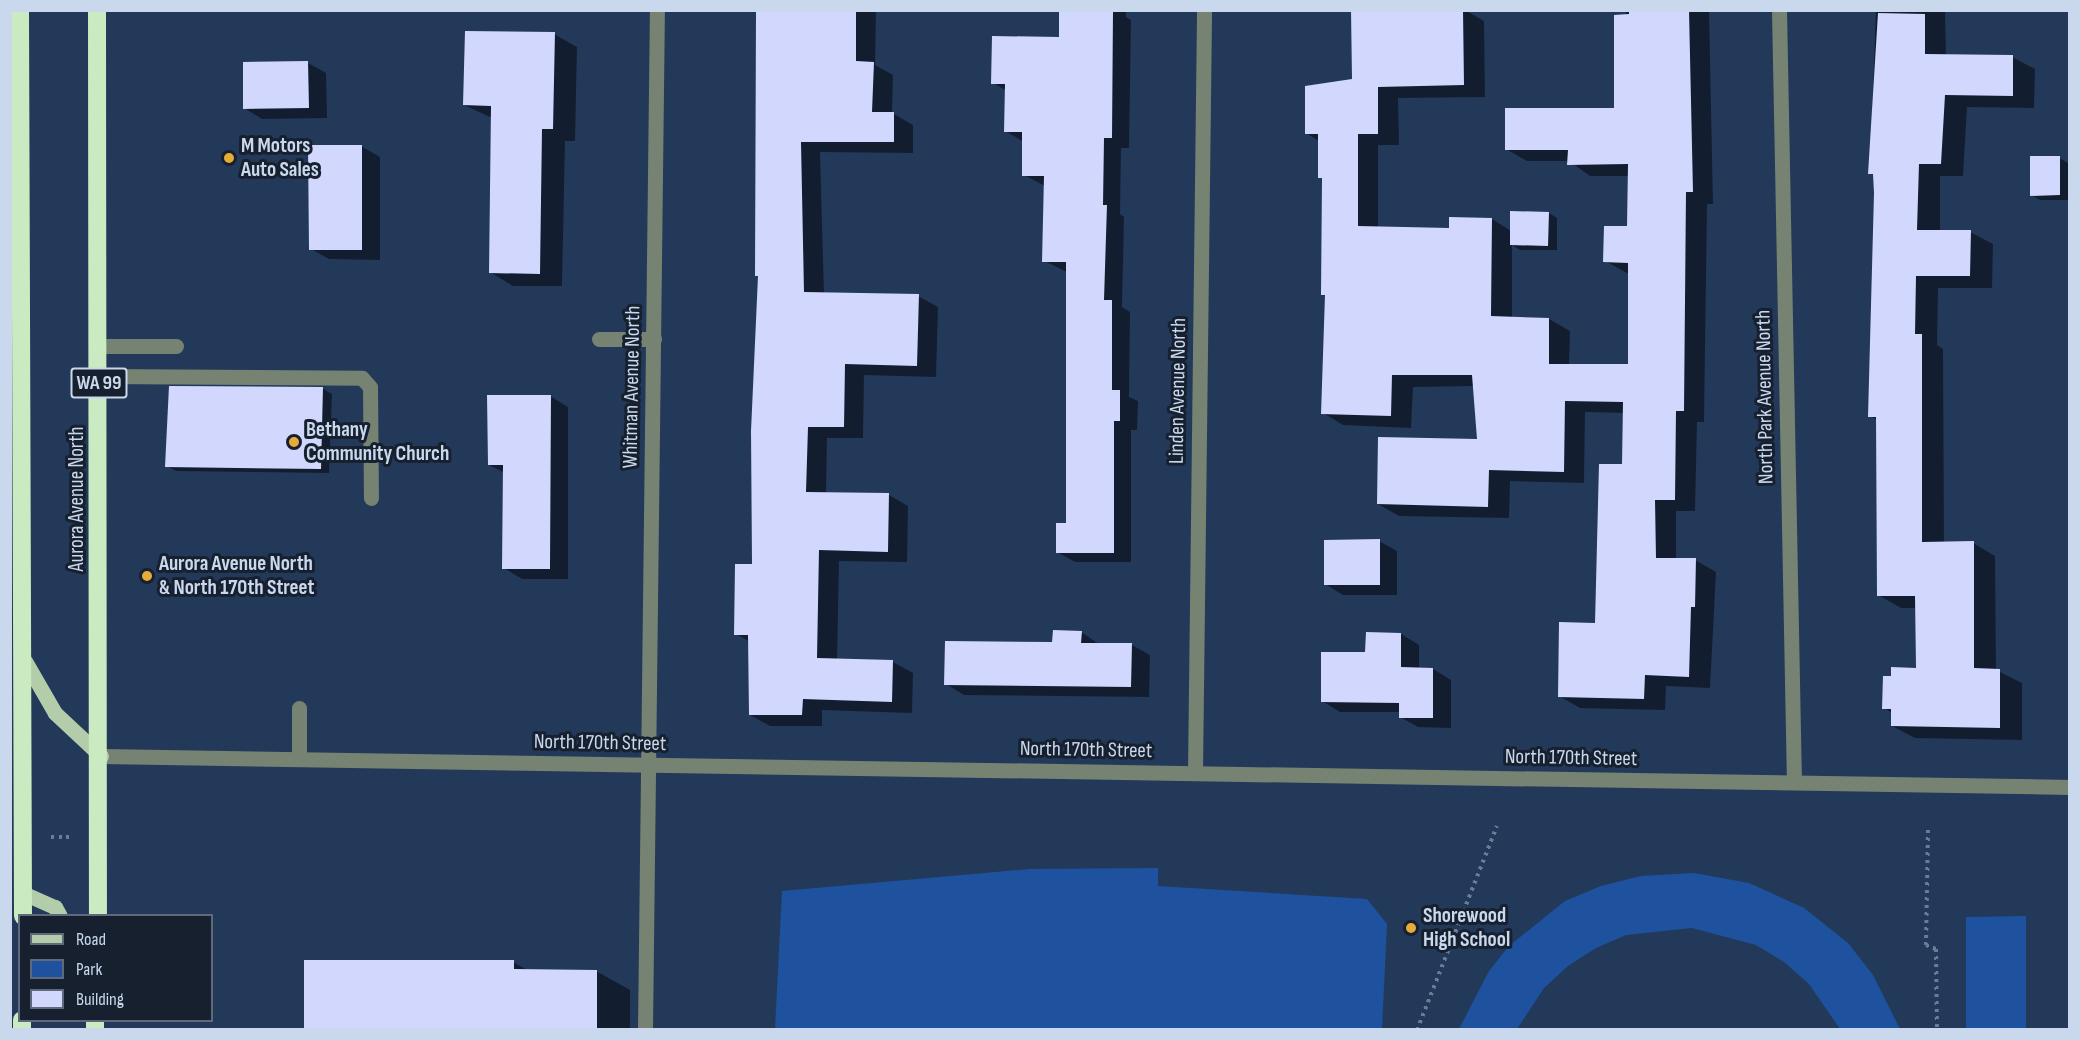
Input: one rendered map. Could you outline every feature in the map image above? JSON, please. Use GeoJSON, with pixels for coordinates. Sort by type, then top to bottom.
{"type":"FeatureCollection","features":[{"type":"Feature","properties":{"kind":"highway"},"geometry":{"type":"LineString","coordinates":[[20,10],[17,544],[25,661],[23,914]]}},
{"type":"Feature","properties":{"kind":"highway","name":"Aurora Avenue North"},"geometry":{"type":"LineString","coordinates":[[97,10],[101,756],[98,914]]}},
{"type":"Feature","properties":{"kind":"main road"},"geometry":{"type":"LineString","coordinates":[[25,661],[56,713],[101,756]]}},
{"type":"Feature","properties":{"kind":"main road"},"geometry":{"type":"LineString","coordinates":[[23,893],[55,907],[59,914]]}},
{"type":"Feature","properties":{"kind":"street","name":"Whitman Avenue North"},"geometry":{"type":"LineString","coordinates":[[645,1029],[657,10]]}},
{"type":"Feature","properties":{"kind":"street","name":"Linden Avenue North"},"geometry":{"type":"LineString","coordinates":[[1195,773],[1203,10]]}},
{"type":"Feature","properties":{"kind":"street","name":"North Park Avenue North"},"geometry":{"type":"LineString","coordinates":[[1779,10],[1794,782]]}},
{"type":"Feature","properties":{"kind":"street"},"geometry":{"type":"LineString","coordinates":[[599,339],[654,339]]}},
{"type":"Feature","properties":{"kind":"street"},"geometry":{"type":"LineString","coordinates":[[99,346],[176,346]]}},
{"type":"Feature","properties":{"kind":"street"},"geometry":{"type":"LineString","coordinates":[[99,376],[362,378],[369,387],[371,498]]}},
{"type":"Feature","properties":{"kind":"street"},"geometry":{"type":"LineString","coordinates":[[299,708],[299,759]]}},
{"type":"Feature","properties":{"kind":"street","name":"North 170th Street"},"geometry":{"type":"LineString","coordinates":[[101,756],[2070,787]]}},
{"type":"Feature","properties":{"kind":"path"},"geometry":{"type":"LineString","coordinates":[[1417,1029],[1497,826]]}},
{"type":"Feature","properties":{"kind":"path"},"geometry":{"type":"LineString","coordinates":[[1928,830],[1926,945],[1936,949],[1937,1029]]}},
{"type":"Feature","properties":{"kind":"path"},"geometry":{"type":"LineString","coordinates":[[47,837],[77,837]]}},
{"type":"Feature","properties":{"kind":"green space"},"geometry":{"type":"Polygon","coordinates":[[[1158,868],[1158,886],[1367,899],[1387,924],[1382,1029],[775,1029],[782,891],[1030,869],[1158,868]]]}},
{"type":"Feature","properties":{"kind":"green space"},"geometry":{"type":"Polygon","coordinates":[[[1694,873],[1749,883],[1804,908],[1848,943],[1873,975],[1900,1029],[1840,1029],[1809,984],[1784,962],[1756,945],[1692,928],[1626,935],[1596,948],[1568,966],[1544,988],[1517,1029],[1459,1029],[1489,971],[1509,946],[1565,901],[1601,886],[1641,876],[1694,873]]]}},
{"type":"Feature","properties":{"kind":"green space"},"geometry":{"type":"Polygon","coordinates":[[[2026,916],[2026,1029],[1966,1029],[1966,917],[2026,916]]]}},
{"type":"Feature","properties":{"kind":"building"},"geometry":{"type":"Polygon","coordinates":[[[756,10],[856,10],[856,61],[874,62],[872,112],[894,112],[894,142],[801,142],[804,292],[919,294],[917,366],[845,364],[844,427],[808,427],[806,492],[889,493],[888,552],[819,550],[817,658],[893,660],[892,702],[803,699],[802,715],[749,715],[748,635],[734,635],[735,564],[752,564],[751,431],[758,276],[755,276],[756,10]]]}},
{"type":"Feature","properties":{"kind":"building"},"geometry":{"type":"Polygon","coordinates":[[[1059,10],[1113,10],[1112,138],[1104,138],[1103,205],[1107,205],[1104,300],[1112,300],[1112,390],[1120,390],[1120,421],[1114,421],[1114,553],[1056,553],[1056,523],[1066,523],[1066,262],[1042,262],[1044,176],[1022,176],[1022,132],[1004,132],[1005,84],[991,84],[992,36],[1059,37],[1059,10]]]}},
{"type":"Feature","properties":{"kind":"building"},"geometry":{"type":"Polygon","coordinates":[[[1351,10],[1463,10],[1464,85],[1378,87],[1378,134],[1358,134],[1358,226],[1449,228],[1449,217],[1492,218],[1491,316],[1549,318],[1549,364],[1628,364],[1628,263],[1603,262],[1604,226],[1627,226],[1628,164],[1567,165],[1568,150],[1505,150],[1505,108],[1614,108],[1614,15],[1629,14],[1629,10],[1689,10],[1693,192],[1686,192],[1684,411],[1676,411],[1675,500],[1655,500],[1656,558],[1696,558],[1695,607],[1691,607],[1689,677],[1645,675],[1644,699],[1558,697],[1559,622],[1595,623],[1599,464],[1622,464],[1623,402],[1565,401],[1564,472],[1489,470],[1488,507],[1377,504],[1378,437],[1477,439],[1472,375],[1392,375],[1391,416],[1321,414],[1325,295],[1321,295],[1322,178],[1318,178],[1318,134],[1305,134],[1305,86],[1352,79],[1351,10]]]}},
{"type":"Feature","properties":{"kind":"building"},"geometry":{"type":"Polygon","coordinates":[[[1878,13],[1925,14],[1925,54],[2013,55],[2013,96],[1945,95],[1941,164],[1919,164],[1917,230],[1971,230],[1970,276],[1916,276],[1915,334],[1922,334],[1922,542],[1974,541],[1974,668],[2000,669],[2000,728],[1891,726],[1891,709],[1882,709],[1883,676],[1891,676],[1891,667],[1916,668],[1915,596],[1877,596],[1876,417],[1868,417],[1874,193],[1873,174],[1868,174],[1878,13]]]}},
{"type":"Feature","properties":{"kind":"building"},"geometry":{"type":"Polygon","coordinates":[[[465,31],[555,32],[553,129],[542,129],[540,274],[489,273],[491,106],[463,105],[465,31]]]}},
{"type":"Feature","properties":{"kind":"building"},"geometry":{"type":"Polygon","coordinates":[[[308,61],[309,108],[243,109],[243,62],[308,61]]]}},
{"type":"Feature","properties":{"kind":"building"},"geometry":{"type":"Polygon","coordinates":[[[308,145],[362,145],[362,250],[309,250],[308,145]]]}},
{"type":"Feature","properties":{"kind":"building"},"geometry":{"type":"Polygon","coordinates":[[[2030,156],[2060,156],[2060,195],[2030,196],[2030,156]]]}},
{"type":"Feature","properties":{"kind":"building"},"geometry":{"type":"Polygon","coordinates":[[[1510,211],[1549,212],[1548,246],[1510,245],[1510,211]]]}},
{"type":"Feature","properties":{"kind":"building"},"geometry":{"type":"Polygon","coordinates":[[[169,386],[323,387],[321,469],[165,467],[169,386]]]}},
{"type":"Feature","properties":{"kind":"building"},"geometry":{"type":"Polygon","coordinates":[[[487,395],[551,395],[550,569],[502,569],[503,465],[488,465],[487,395]]]}},
{"type":"Feature","properties":{"kind":"building"},"geometry":{"type":"Polygon","coordinates":[[[1380,539],[1380,585],[1324,585],[1324,540],[1380,539]]]}},
{"type":"Feature","properties":{"kind":"building"},"geometry":{"type":"Polygon","coordinates":[[[1053,630],[1082,631],[1081,643],[1132,643],[1131,687],[944,685],[945,641],[1052,642],[1053,630]]]}},
{"type":"Feature","properties":{"kind":"building"},"geometry":{"type":"Polygon","coordinates":[[[1366,632],[1401,633],[1401,667],[1433,668],[1433,718],[1399,718],[1399,703],[1321,702],[1321,652],[1365,652],[1366,632]]]}},
{"type":"Feature","properties":{"kind":"building"},"geometry":{"type":"Polygon","coordinates":[[[304,960],[514,960],[514,969],[597,970],[597,1029],[304,1029],[304,960]]]}},
{"type":"Feature","properties":{"kind":"place","name":"M Motors Auto Sales"},"geometry":{"type":"Point","coordinates":[229,158]}},
{"type":"Feature","properties":{"kind":"place","name":"Bethany Community Church"},"geometry":{"type":"Point","coordinates":[294,442]}},
{"type":"Feature","properties":{"kind":"place","name":"Aurora Avenue North & North 170th Street"},"geometry":{"type":"Point","coordinates":[147,576]}},
{"type":"Feature","properties":{"kind":"place","name":"Shorewood High School"},"geometry":{"type":"Point","coordinates":[1411,928]}}]}
